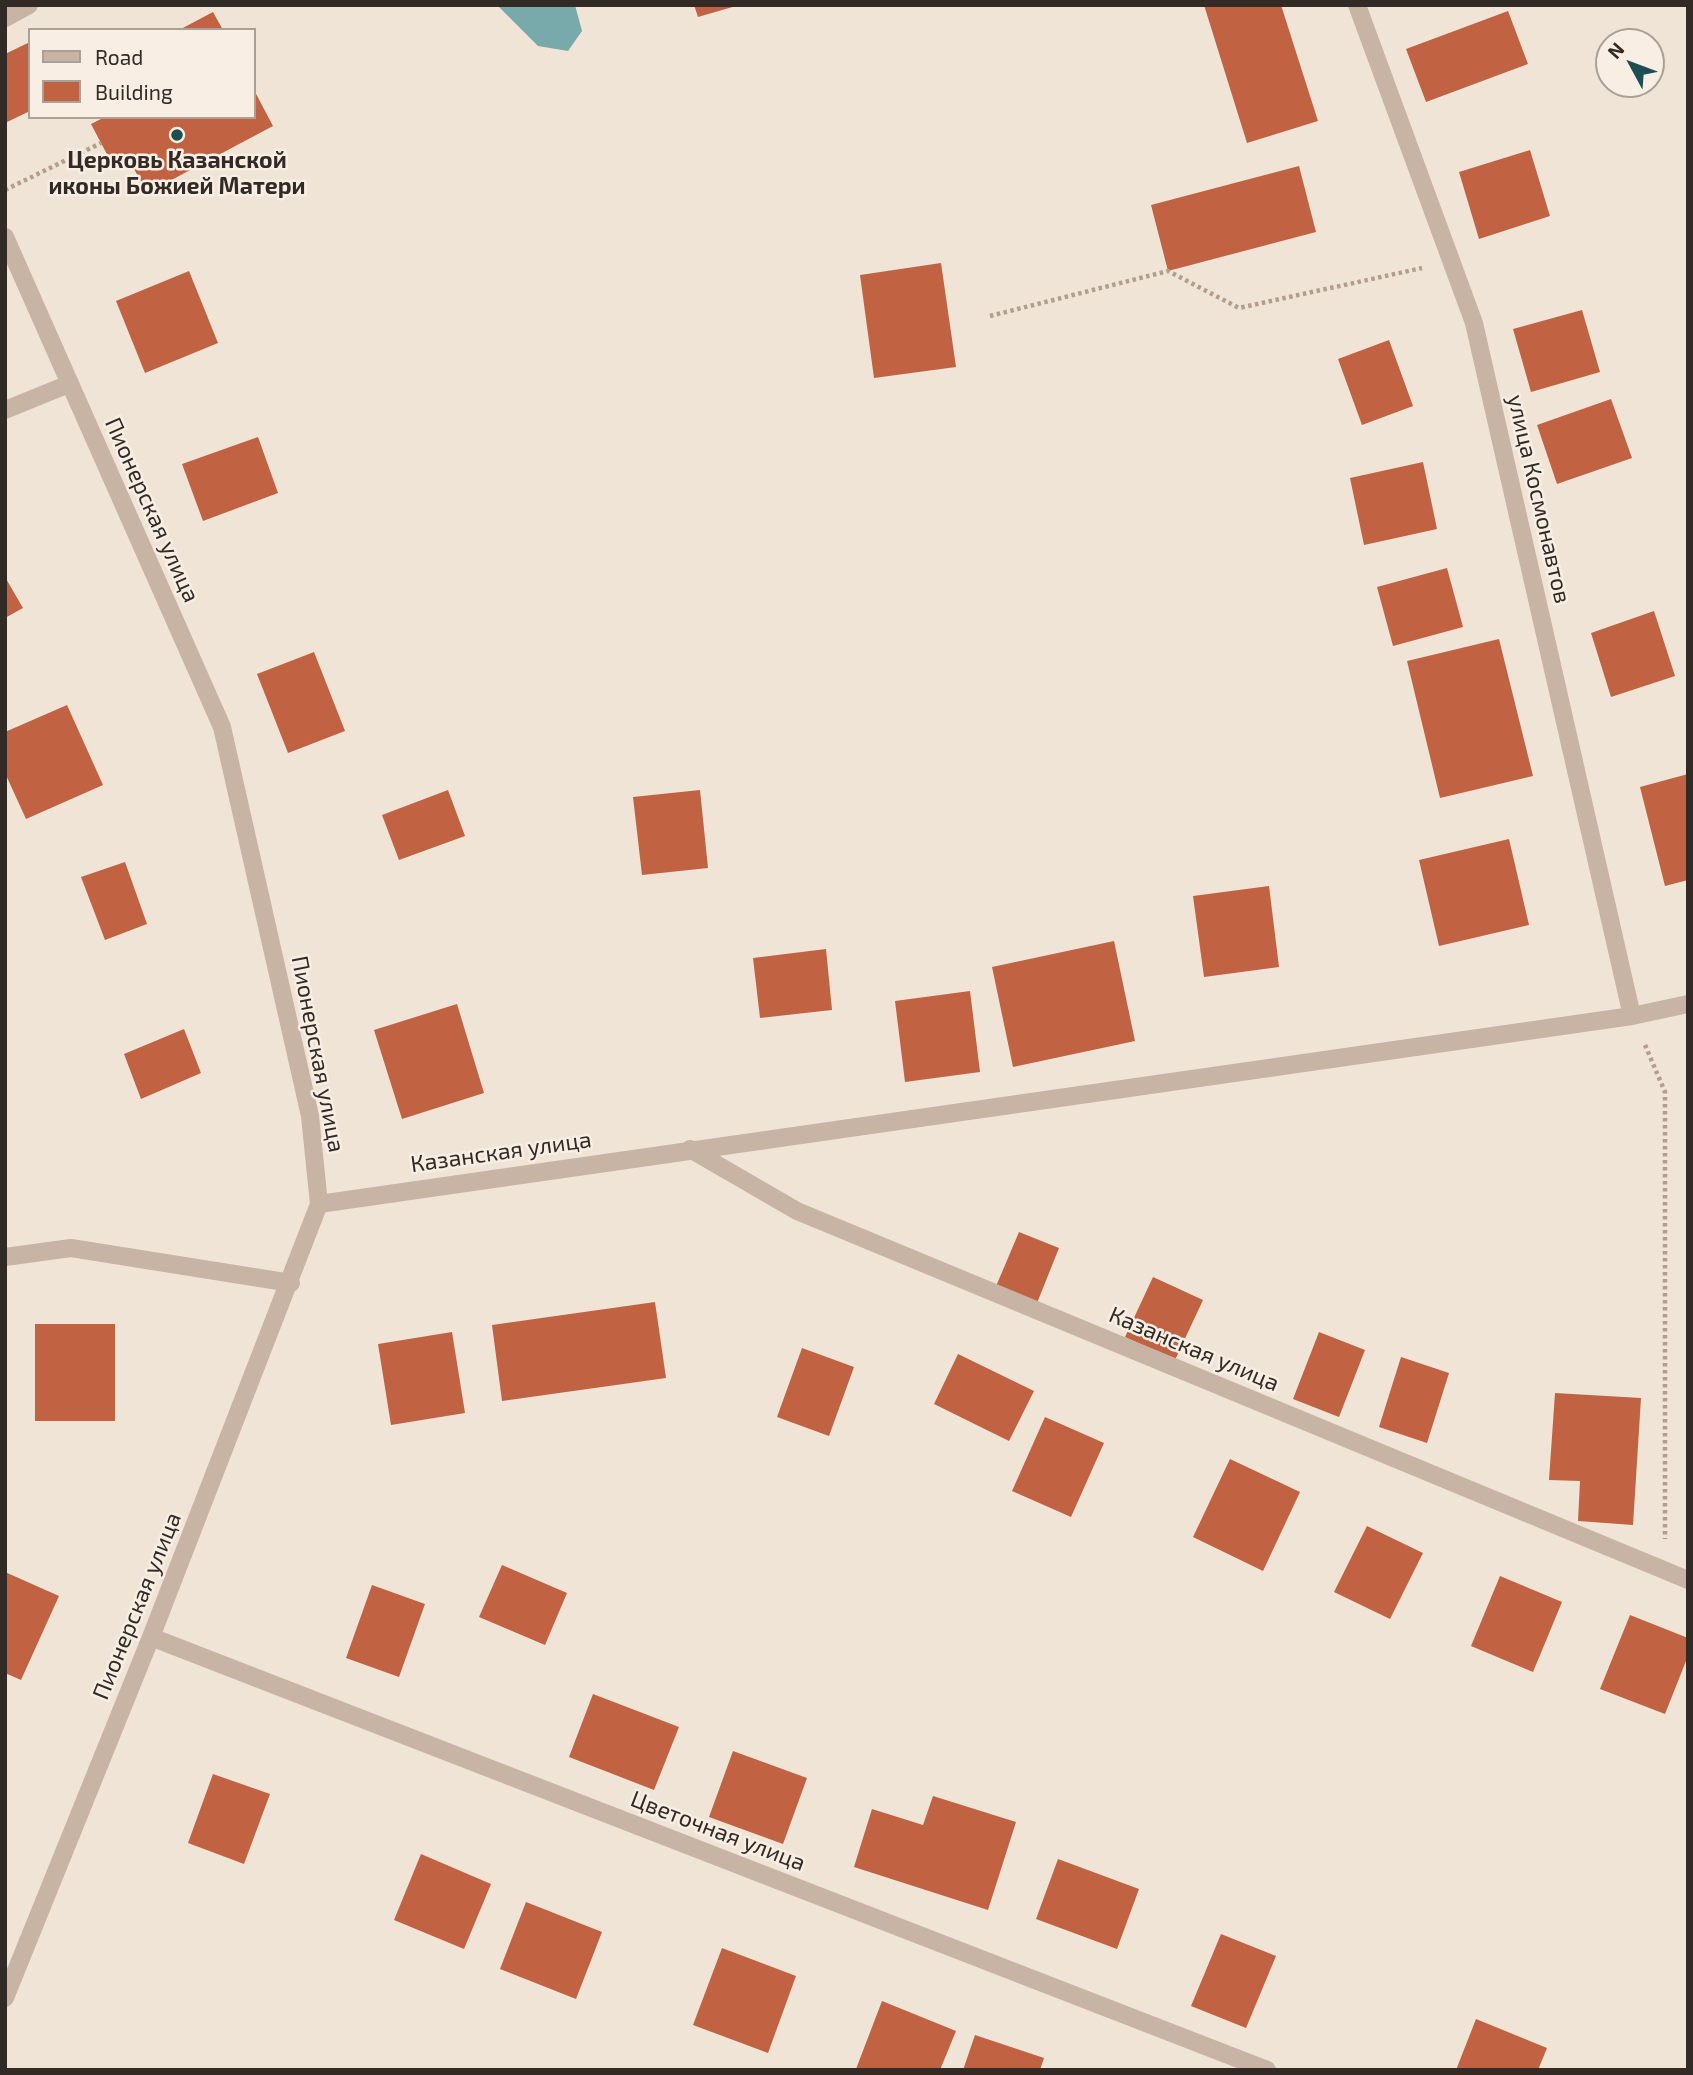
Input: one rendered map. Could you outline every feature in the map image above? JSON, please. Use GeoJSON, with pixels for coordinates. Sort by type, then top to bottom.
{"type":"FeatureCollection","features":[{"type":"Feature","properties":{"kind":"street"},"geometry":{"type":"LineString","coordinates":[[5,18],[29,5]]}},
{"type":"Feature","properties":{"kind":"street","name":"улица Космонавтов"},"geometry":{"type":"LineString","coordinates":[[1357,5],[1474,323],[1632,1016]]}},
{"type":"Feature","properties":{"kind":"street","name":"Пионерская улица"},"geometry":{"type":"LineString","coordinates":[[5,237],[222,727],[310,1116],[320,1204],[151,1637],[5,1998]]}},
{"type":"Feature","properties":{"kind":"street"},"geometry":{"type":"LineString","coordinates":[[5,411],[69,384]]}},
{"type":"Feature","properties":{"kind":"street","name":"Казанская улица"},"geometry":{"type":"LineString","coordinates":[[320,1204],[1632,1016],[1688,1004]]}},
{"type":"Feature","properties":{"kind":"street","name":"Казанская улица"},"geometry":{"type":"LineString","coordinates":[[690,1149],[797,1210],[1688,1580]]}},
{"type":"Feature","properties":{"kind":"street"},"geometry":{"type":"LineString","coordinates":[[5,1258],[71,1248],[291,1283]]}},
{"type":"Feature","properties":{"kind":"street","name":"Цветочная улица"},"geometry":{"type":"LineString","coordinates":[[151,1637],[1267,2070]]}},
{"type":"Feature","properties":{"kind":"path"},"geometry":{"type":"LineString","coordinates":[[5,190],[101,143]]}},
{"type":"Feature","properties":{"kind":"path"},"geometry":{"type":"LineString","coordinates":[[989,316],[1168,271],[1239,308],[1451,262]]}},
{"type":"Feature","properties":{"kind":"path"},"geometry":{"type":"LineString","coordinates":[[1632,1016],[1665,1091],[1665,1572]]}},
{"type":"Feature","properties":{"kind":"water"},"geometry":{"type":"Polygon","coordinates":[[[497,5],[575,5],[582,31],[568,51],[538,46],[497,5]]]}},
{"type":"Feature","properties":{"kind":"building"},"geometry":{"type":"Polygon","coordinates":[[[694,5],[736,5],[736,6],[698,17],[694,5]]]}},
{"type":"Feature","properties":{"kind":"building"},"geometry":{"type":"Polygon","coordinates":[[[1204,5],[1281,5],[1318,121],[1247,143],[1204,5]]]}},
{"type":"Feature","properties":{"kind":"building"},"geometry":{"type":"Polygon","coordinates":[[[1508,11],[1528,64],[1426,102],[1406,49],[1508,11]]]}},
{"type":"Feature","properties":{"kind":"building"},"geometry":{"type":"Polygon","coordinates":[[[213,12],[222,28],[183,28],[213,12]]]}},
{"type":"Feature","properties":{"kind":"building"},"geometry":{"type":"Polygon","coordinates":[[[28,43],[28,112],[5,123],[5,54],[28,43]]]}},
{"type":"Feature","properties":{"kind":"building","name":"Церковь Казанской иконы Божией Матери"},"geometry":{"type":"Polygon","coordinates":[[[256,94],[273,126],[147,193],[126,154],[111,162],[91,124],[101,119],[256,119],[256,94]]]}},
{"type":"Feature","properties":{"kind":"building"},"geometry":{"type":"Polygon","coordinates":[[[1530,150],[1550,216],[1479,239],[1459,172],[1530,150]]]}},
{"type":"Feature","properties":{"kind":"building"},"geometry":{"type":"Polygon","coordinates":[[[1299,166],[1316,232],[1168,271],[1151,205],[1299,166]]]}},
{"type":"Feature","properties":{"kind":"building"},"geometry":{"type":"Polygon","coordinates":[[[941,263],[956,367],[874,378],[860,275],[941,263]]]}},
{"type":"Feature","properties":{"kind":"building"},"geometry":{"type":"Polygon","coordinates":[[[189,271],[218,343],[145,373],[116,301],[189,271]]]}},
{"type":"Feature","properties":{"kind":"building"},"geometry":{"type":"Polygon","coordinates":[[[1582,310],[1600,372],[1531,392],[1513,329],[1582,310]]]}},
{"type":"Feature","properties":{"kind":"building"},"geometry":{"type":"Polygon","coordinates":[[[1389,340],[1413,406],[1362,425],[1338,359],[1389,340]]]}},
{"type":"Feature","properties":{"kind":"building"},"geometry":{"type":"Polygon","coordinates":[[[1611,399],[1632,458],[1557,484],[1537,425],[1611,399]]]}},
{"type":"Feature","properties":{"kind":"building"},"geometry":{"type":"Polygon","coordinates":[[[258,437],[278,493],[203,521],[182,464],[258,437]]]}},
{"type":"Feature","properties":{"kind":"building"},"geometry":{"type":"Polygon","coordinates":[[[1423,462],[1437,529],[1364,545],[1350,478],[1423,462]]]}},
{"type":"Feature","properties":{"kind":"building"},"geometry":{"type":"Polygon","coordinates":[[[1447,568],[1463,627],[1393,646],[1377,587],[1447,568]]]}},
{"type":"Feature","properties":{"kind":"building"},"geometry":{"type":"Polygon","coordinates":[[[5,577],[23,608],[5,618],[5,577]]]}},
{"type":"Feature","properties":{"kind":"building"},"geometry":{"type":"Polygon","coordinates":[[[1654,611],[1675,676],[1611,697],[1591,633],[1654,611]]]}},
{"type":"Feature","properties":{"kind":"building"},"geometry":{"type":"Polygon","coordinates":[[[1499,639],[1533,776],[1440,798],[1407,661],[1499,639]]]}},
{"type":"Feature","properties":{"kind":"building"},"geometry":{"type":"Polygon","coordinates":[[[314,652],[345,731],[288,753],[257,674],[314,652]]]}},
{"type":"Feature","properties":{"kind":"building"},"geometry":{"type":"Polygon","coordinates":[[[67,705],[103,785],[26,819],[5,773],[5,732],[67,705]]]}},
{"type":"Feature","properties":{"kind":"building"},"geometry":{"type":"Polygon","coordinates":[[[1688,774],[1688,880],[1665,886],[1640,787],[1688,774]]]}},
{"type":"Feature","properties":{"kind":"building"},"geometry":{"type":"Polygon","coordinates":[[[448,790],[465,836],[399,860],[382,815],[448,790]]]}},
{"type":"Feature","properties":{"kind":"building"},"geometry":{"type":"Polygon","coordinates":[[[700,790],[708,868],[642,875],[633,797],[700,790]]]}},
{"type":"Feature","properties":{"kind":"building"},"geometry":{"type":"Polygon","coordinates":[[[1509,839],[1529,925],[1439,946],[1419,860],[1509,839]]]}},
{"type":"Feature","properties":{"kind":"building"},"geometry":{"type":"Polygon","coordinates":[[[125,862],[147,924],[105,940],[81,877],[125,862]]]}},
{"type":"Feature","properties":{"kind":"building"},"geometry":{"type":"Polygon","coordinates":[[[1269,886],[1279,967],[1204,977],[1193,896],[1269,886]]]}},
{"type":"Feature","properties":{"kind":"building"},"geometry":{"type":"Polygon","coordinates":[[[1114,941],[1135,1041],[1013,1067],[992,967],[1114,941]]]}},
{"type":"Feature","properties":{"kind":"building"},"geometry":{"type":"Polygon","coordinates":[[[826,949],[832,1010],[760,1018],[753,958],[826,949]]]}},
{"type":"Feature","properties":{"kind":"building"},"geometry":{"type":"Polygon","coordinates":[[[970,991],[980,1072],[905,1082],[895,1001],[970,991]]]}},
{"type":"Feature","properties":{"kind":"building"},"geometry":{"type":"Polygon","coordinates":[[[457,1004],[484,1093],[402,1119],[374,1030],[457,1004]]]}},
{"type":"Feature","properties":{"kind":"building"},"geometry":{"type":"Polygon","coordinates":[[[184,1029],[201,1073],[141,1099],[124,1054],[184,1029]]]}},
{"type":"Feature","properties":{"kind":"building"},"geometry":{"type":"Polygon","coordinates":[[[1019,1232],[1059,1248],[1035,1308],[994,1291],[1019,1232]]]}},
{"type":"Feature","properties":{"kind":"building"},"geometry":{"type":"Polygon","coordinates":[[[1153,1277],[1203,1300],[1175,1360],[1125,1337],[1153,1277]]]}},
{"type":"Feature","properties":{"kind":"building"},"geometry":{"type":"Polygon","coordinates":[[[655,1302],[666,1378],[502,1401],[492,1325],[655,1302]]]}},
{"type":"Feature","properties":{"kind":"building"},"geometry":{"type":"Polygon","coordinates":[[[35,1324],[115,1324],[115,1421],[35,1421],[35,1324]]]}},
{"type":"Feature","properties":{"kind":"building"},"geometry":{"type":"Polygon","coordinates":[[[452,1332],[465,1413],[391,1425],[378,1344],[452,1332]]]}},
{"type":"Feature","properties":{"kind":"building"},"geometry":{"type":"Polygon","coordinates":[[[1319,1332],[1365,1350],[1339,1417],[1293,1399],[1319,1332]]]}},
{"type":"Feature","properties":{"kind":"building"},"geometry":{"type":"Polygon","coordinates":[[[802,1348],[854,1367],[829,1436],[777,1417],[802,1348]]]}},
{"type":"Feature","properties":{"kind":"building"},"geometry":{"type":"Polygon","coordinates":[[[958,1354],[1034,1391],[1009,1441],[934,1404],[958,1354]]]}},
{"type":"Feature","properties":{"kind":"building"},"geometry":{"type":"Polygon","coordinates":[[[1401,1357],[1449,1373],[1427,1443],[1379,1427],[1401,1357]]]}},
{"type":"Feature","properties":{"kind":"building"},"geometry":{"type":"Polygon","coordinates":[[[1555,1393],[1641,1398],[1633,1525],[1578,1521],[1580,1481],[1549,1480],[1555,1393]]]}},
{"type":"Feature","properties":{"kind":"building"},"geometry":{"type":"Polygon","coordinates":[[[1045,1417],[1104,1443],[1071,1517],[1012,1491],[1045,1417]]]}},
{"type":"Feature","properties":{"kind":"building"},"geometry":{"type":"Polygon","coordinates":[[[1230,1459],[1300,1492],[1263,1571],[1193,1537],[1230,1459]]]}},
{"type":"Feature","properties":{"kind":"building"},"geometry":{"type":"Polygon","coordinates":[[[1367,1526],[1423,1553],[1390,1619],[1334,1592],[1367,1526]]]}},
{"type":"Feature","properties":{"kind":"building"},"geometry":{"type":"Polygon","coordinates":[[[502,1565],[567,1593],[545,1645],[479,1617],[502,1565]]]}},
{"type":"Feature","properties":{"kind":"building"},"geometry":{"type":"Polygon","coordinates":[[[5,1572],[59,1596],[21,1680],[5,1673],[5,1572]]]}},
{"type":"Feature","properties":{"kind":"building"},"geometry":{"type":"Polygon","coordinates":[[[1500,1576],[1562,1602],[1533,1672],[1471,1646],[1500,1576]]]}},
{"type":"Feature","properties":{"kind":"building"},"geometry":{"type":"Polygon","coordinates":[[[372,1585],[425,1604],[399,1677],[346,1658],[372,1585]]]}},
{"type":"Feature","properties":{"kind":"building"},"geometry":{"type":"Polygon","coordinates":[[[1630,1615],[1688,1638],[1688,1656],[1665,1714],[1600,1689],[1630,1615]]]}},
{"type":"Feature","properties":{"kind":"building"},"geometry":{"type":"Polygon","coordinates":[[[593,1694],[679,1727],[654,1790],[569,1757],[593,1694]]]}},
{"type":"Feature","properties":{"kind":"building"},"geometry":{"type":"Polygon","coordinates":[[[733,1751],[807,1778],[783,1844],[709,1817],[733,1751]]]}},
{"type":"Feature","properties":{"kind":"building"},"geometry":{"type":"Polygon","coordinates":[[[213,1774],[270,1794],[244,1864],[188,1843],[213,1774]]]}},
{"type":"Feature","properties":{"kind":"building"},"geometry":{"type":"Polygon","coordinates":[[[933,1796],[1016,1822],[988,1910],[854,1867],[872,1809],[923,1825],[933,1796]]]}},
{"type":"Feature","properties":{"kind":"building"},"geometry":{"type":"Polygon","coordinates":[[[421,1854],[491,1884],[464,1949],[394,1920],[421,1854]]]}},
{"type":"Feature","properties":{"kind":"building"},"geometry":{"type":"Polygon","coordinates":[[[1058,1859],[1139,1889],[1117,1949],[1036,1919],[1058,1859]]]}},
{"type":"Feature","properties":{"kind":"building"},"geometry":{"type":"Polygon","coordinates":[[[526,1902],[602,1932],[576,1999],[500,1969],[526,1902]]]}},
{"type":"Feature","properties":{"kind":"building"},"geometry":{"type":"Polygon","coordinates":[[[1221,1934],[1276,1956],[1246,2028],[1191,2006],[1221,1934]]]}},
{"type":"Feature","properties":{"kind":"building"},"geometry":{"type":"Polygon","coordinates":[[[722,1948],[796,1976],[768,2053],[693,2025],[722,1948]]]}},
{"type":"Feature","properties":{"kind":"building"},"geometry":{"type":"Polygon","coordinates":[[[882,2001],[956,2031],[940,2070],[856,2069],[882,2001]]]}},
{"type":"Feature","properties":{"kind":"building"},"geometry":{"type":"Polygon","coordinates":[[[1476,2019],[1547,2048],[1538,2070],[1456,2070],[1476,2019]]]}},
{"type":"Feature","properties":{"kind":"building"},"geometry":{"type":"Polygon","coordinates":[[[975,2035],[1044,2058],[1040,2070],[963,2070],[975,2035]]]}},
{"type":"Feature","properties":{"kind":"place","name":"Церковь Казанской иконы Божией Матери"},"geometry":{"type":"Point","coordinates":[177,135]}}]}
